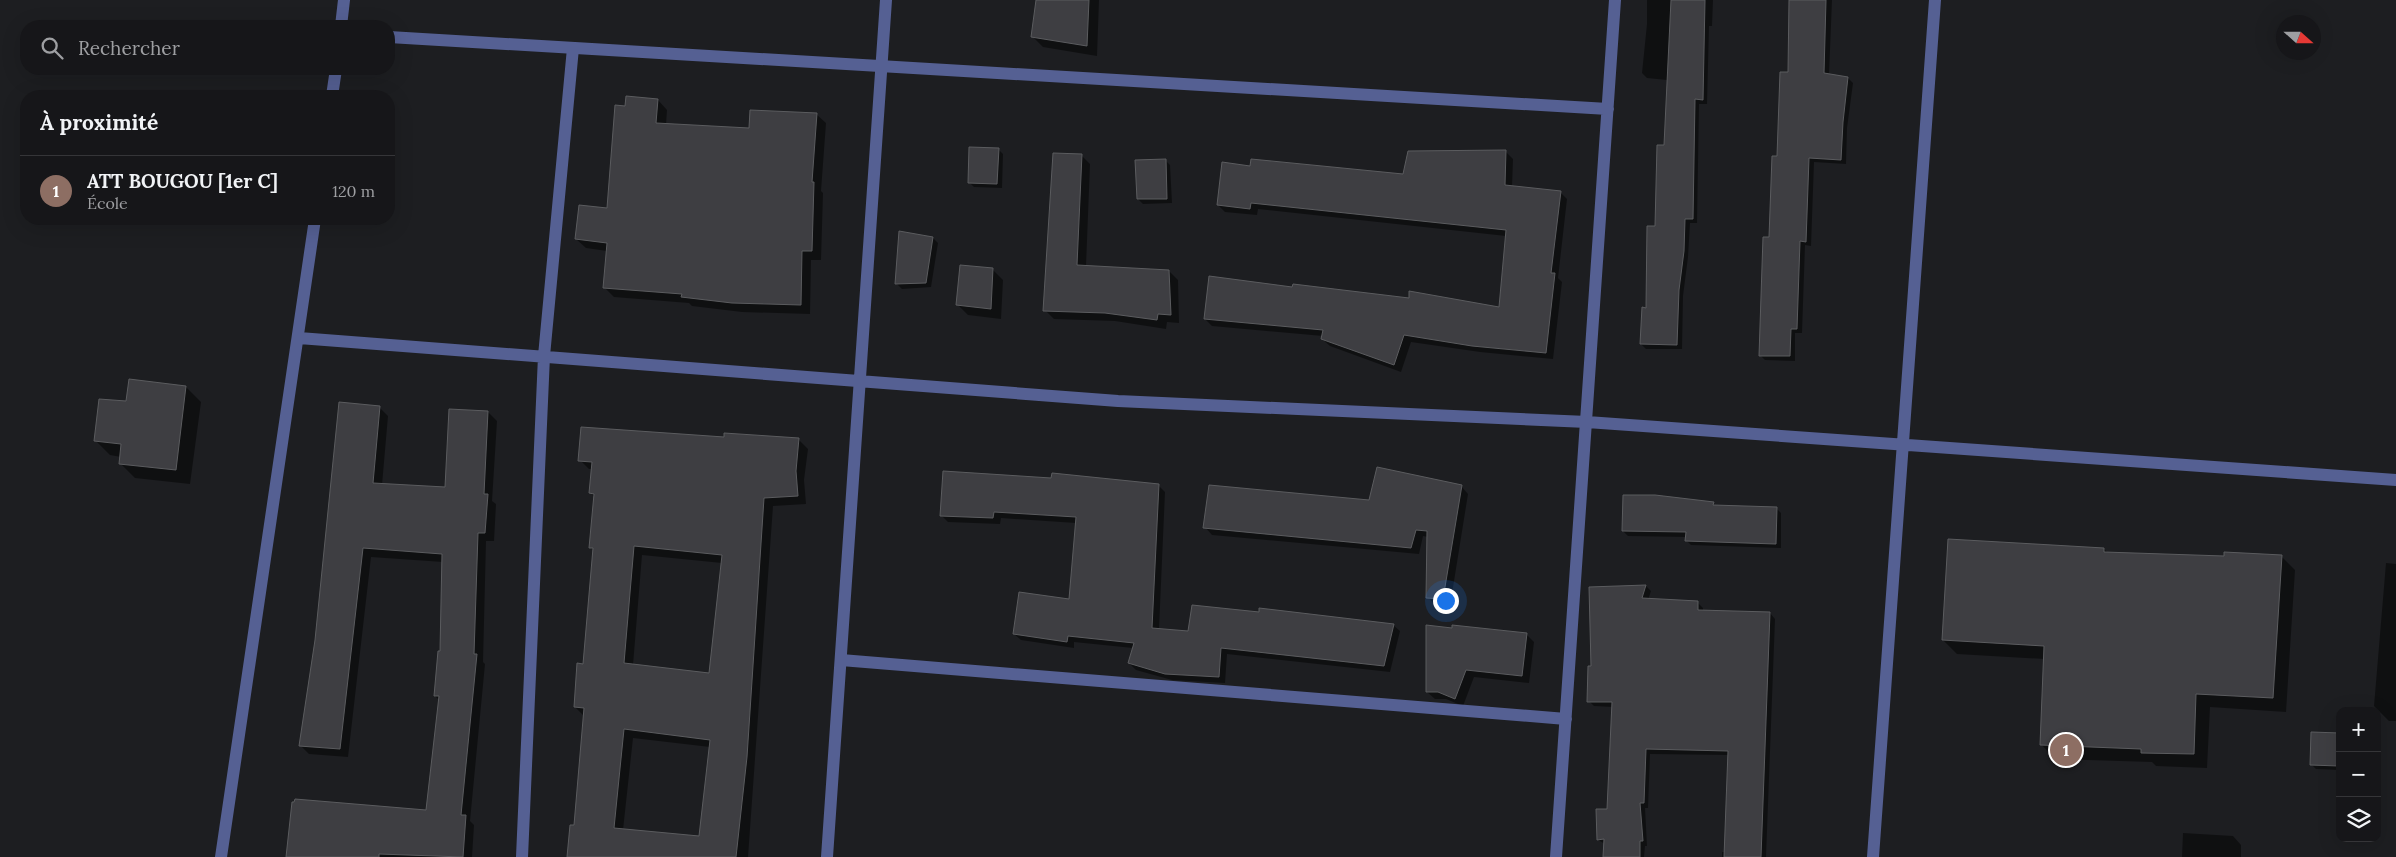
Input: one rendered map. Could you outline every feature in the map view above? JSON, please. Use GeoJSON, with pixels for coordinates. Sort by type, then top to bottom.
{"type":"FeatureCollection","features":[{"type":"Feature","properties":{"kind":"street"},"geometry":{"type":"LineString","coordinates":[[342,20],[344,0]]}},
{"type":"Feature","properties":{"kind":"street"},"geometry":{"type":"LineString","coordinates":[[827,857],[886,0]]}},
{"type":"Feature","properties":{"kind":"street"},"geometry":{"type":"LineString","coordinates":[[1556,857],[1615,0]]}},
{"type":"Feature","properties":{"kind":"street"},"geometry":{"type":"LineString","coordinates":[[1873,857],[1935,0]]}},
{"type":"Feature","properties":{"kind":"street"},"geometry":{"type":"LineString","coordinates":[[395,37],[1608,109]]}},
{"type":"Feature","properties":{"kind":"street"},"geometry":{"type":"LineString","coordinates":[[522,857],[544,356],[573,48]]}},
{"type":"Feature","properties":{"kind":"street"},"geometry":{"type":"LineString","coordinates":[[333,90],[335,75]]}},
{"type":"Feature","properties":{"kind":"street"},"geometry":{"type":"LineString","coordinates":[[221,857],[314,225]]}},
{"type":"Feature","properties":{"kind":"street"},"geometry":{"type":"LineString","coordinates":[[299,338],[1118,400],[1586,422],[1902,443],[2396,480]]}},
{"type":"Feature","properties":{"kind":"street"},"geometry":{"type":"LineString","coordinates":[[841,660],[1566,719]]}},
{"type":"Feature","properties":{"kind":"building"},"geometry":{"type":"Polygon","coordinates":[[[1036,0],[1089,0],[1087,46],[1031,37],[1036,0]]]}},
{"type":"Feature","properties":{"kind":"building"},"geometry":{"type":"Polygon","coordinates":[[[1671,0],[1705,0],[1703,100],[1695,99],[1693,219],[1685,219],[1677,345],[1640,344],[1642,307],[1646,308],[1647,226],[1655,226],[1657,145],[1664,145],[1671,0]]]}},
{"type":"Feature","properties":{"kind":"building"},"geometry":{"type":"Polygon","coordinates":[[[1789,0],[1826,0],[1824,73],[1848,77],[1841,160],[1809,158],[1806,242],[1800,241],[1797,329],[1791,329],[1790,356],[1759,356],[1763,237],[1769,237],[1772,156],[1777,156],[1780,72],[1788,72],[1789,0]]]}},
{"type":"Feature","properties":{"kind":"building"},"geometry":{"type":"Polygon","coordinates":[[[626,96],[658,99],[656,123],[749,128],[750,110],[817,113],[812,182],[814,182],[812,251],[802,251],[801,305],[732,303],[681,297],[682,294],[603,288],[607,243],[575,239],[579,205],[607,208],[615,105],[625,106],[626,96]]]}},
{"type":"Feature","properties":{"kind":"building"},"geometry":{"type":"Polygon","coordinates":[[[969,147],[999,148],[997,184],[968,183],[969,147]]]}},
{"type":"Feature","properties":{"kind":"building"},"geometry":{"type":"Polygon","coordinates":[[[1506,150],[1505,185],[1561,191],[1551,273],[1555,273],[1546,353],[1472,346],[1404,335],[1394,365],[1321,339],[1323,330],[1204,319],[1209,276],[1292,287],[1293,284],[1409,298],[1409,291],[1499,307],[1506,230],[1251,203],[1250,209],[1217,205],[1222,162],[1250,166],[1251,159],[1403,174],[1408,151],[1506,150]]]}},
{"type":"Feature","properties":{"kind":"building"},"geometry":{"type":"Polygon","coordinates":[[[1053,153],[1082,154],[1077,265],[1169,270],[1171,315],[1158,314],[1157,320],[1105,313],[1043,311],[1053,153]]]}},
{"type":"Feature","properties":{"kind":"building"},"geometry":{"type":"Polygon","coordinates":[[[1166,159],[1167,199],[1137,199],[1135,160],[1166,159]]]}},
{"type":"Feature","properties":{"kind":"building"},"geometry":{"type":"Polygon","coordinates":[[[899,231],[933,237],[926,283],[895,284],[899,231]]]}},
{"type":"Feature","properties":{"kind":"building"},"geometry":{"type":"Polygon","coordinates":[[[960,265],[993,268],[991,309],[956,305],[960,265]]]}},
{"type":"Feature","properties":{"kind":"building"},"geometry":{"type":"Polygon","coordinates":[[[129,379],[186,386],[176,470],[119,464],[121,444],[94,441],[99,399],[126,401],[129,379]]]}},
{"type":"Feature","properties":{"kind":"building"},"geometry":{"type":"Polygon","coordinates":[[[339,402],[380,406],[373,483],[445,487],[449,409],[488,411],[484,494],[488,494],[485,533],[478,533],[474,654],[477,654],[461,815],[466,815],[463,857],[379,854],[379,857],[286,857],[292,802],[295,799],[426,810],[439,696],[434,696],[438,651],[440,651],[442,554],[363,548],[340,749],[299,746],[315,640],[339,402]]]}},
{"type":"Feature","properties":{"kind":"building"},"geometry":{"type":"Polygon","coordinates":[[[581,427],[724,437],[724,433],[799,438],[796,471],[798,496],[764,498],[747,757],[736,857],[567,857],[570,825],[574,825],[584,708],[574,707],[577,663],[583,664],[593,548],[589,548],[594,494],[589,493],[592,462],[578,461],[581,427]],[[634,546],[624,663],[709,673],[722,555],[634,546]],[[624,729],[614,828],[699,836],[710,740],[624,729]]]}},
{"type":"Feature","properties":{"kind":"building"},"geometry":{"type":"Polygon","coordinates":[[[1377,467],[1462,485],[1443,599],[1426,598],[1427,531],[1416,530],[1411,548],[1203,528],[1209,485],[1369,500],[1377,467]]]}},
{"type":"Feature","properties":{"kind":"building"},"geometry":{"type":"Polygon","coordinates":[[[943,471],[1051,478],[1052,473],[1159,484],[1152,628],[1188,631],[1192,605],[1259,612],[1259,608],[1394,624],[1384,666],[1221,648],[1219,677],[1165,674],[1128,663],[1134,643],[1068,636],[1067,642],[1013,634],[1019,592],[1069,599],[1076,517],[994,512],[993,518],[940,516],[943,471]]]}},
{"type":"Feature","properties":{"kind":"building"},"geometry":{"type":"Polygon","coordinates":[[[1623,495],[1655,495],[1714,502],[1713,505],[1777,507],[1776,544],[1685,541],[1686,532],[1622,531],[1623,495]]]}},
{"type":"Feature","properties":{"kind":"building"},"geometry":{"type":"Polygon","coordinates":[[[1948,539],[2104,548],[2104,552],[2224,556],[2224,552],[2282,555],[2273,698],[2196,694],[2194,754],[2141,753],[2141,749],[2040,745],[2044,646],[1942,640],[1948,539]]]}},
{"type":"Feature","properties":{"kind":"building"},"geometry":{"type":"Polygon","coordinates":[[[1646,585],[1642,598],[1698,601],[1698,610],[1770,612],[1761,857],[1724,857],[1728,751],[1646,749],[1644,803],[1640,803],[1643,841],[1640,841],[1640,857],[1603,857],[1604,839],[1597,840],[1596,809],[1607,809],[1612,702],[1587,702],[1588,666],[1591,666],[1589,587],[1646,585]]]}},
{"type":"Feature","properties":{"kind":"building"},"geometry":{"type":"Polygon","coordinates":[[[1426,625],[1452,628],[1452,625],[1527,633],[1522,676],[1466,670],[1455,699],[1438,692],[1426,692],[1426,625]]]}},
{"type":"Feature","properties":{"kind":"building"},"geometry":{"type":"Polygon","coordinates":[[[2311,732],[2336,733],[2336,766],[2310,765],[2311,732]]]}},
{"type":"Feature","properties":{"kind":"place","name":"ATT BOUGOU [1er C]"},"geometry":{"type":"Point","coordinates":[2066,750]}}]}
